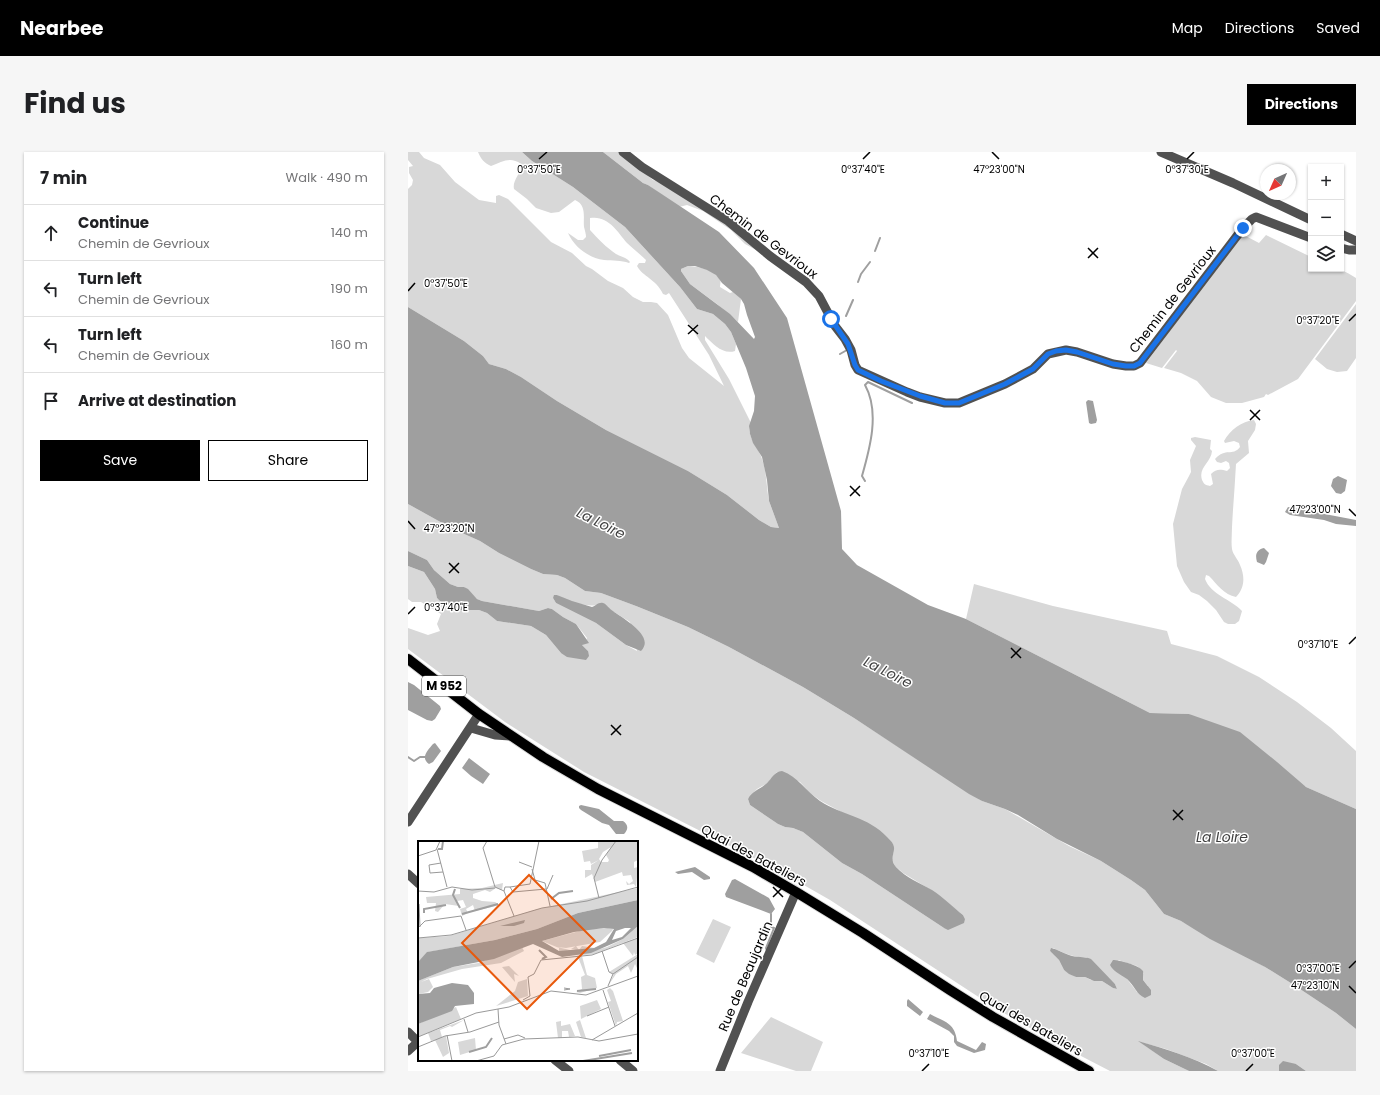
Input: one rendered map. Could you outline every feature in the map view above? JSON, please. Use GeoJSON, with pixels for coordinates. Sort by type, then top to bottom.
{"type":"FeatureCollection","features":[{"type":"Feature","properties":{"kind":"main road","name":"Quai des Bateliers"},"geometry":{"type":"LineString","coordinates":[[408,659],[479,714],[511,736],[598,789],[753,867],[863,932],[950,990],[1089,1071]]}},
{"type":"Feature","properties":{"kind":"street","name":"Chemin de Gevrioux"},"geometry":{"type":"LineString","coordinates":[[623,152],[642,167],[728,221],[770,256],[806,282],[819,296],[835,326],[845,338],[858,370],[881,381],[920,396],[945,403],[959,403],[1005,384],[1033,369],[1048,354],[1056,351],[1066,350],[1077,352],[1113,364],[1134,366],[1140,363],[1243,228],[1252,219],[1256,218],[1308,237]]}},
{"type":"Feature","properties":{"kind":"street"},"geometry":{"type":"LineString","coordinates":[[1161,152],[1240,186],[1308,219]]}},
{"type":"Feature","properties":{"kind":"street"},"geometry":{"type":"LineString","coordinates":[[1344,235],[1356,241]]}},
{"type":"Feature","properties":{"kind":"street"},"geometry":{"type":"LineString","coordinates":[[1344,249],[1356,250]]}},
{"type":"Feature","properties":{"kind":"street"},"geometry":{"type":"LineString","coordinates":[[408,822],[479,714]]}},
{"type":"Feature","properties":{"kind":"street"},"geometry":{"type":"LineString","coordinates":[[471,728],[495,735],[511,736]]}},
{"type":"Feature","properties":{"kind":"street"},"geometry":{"type":"LineString","coordinates":[[408,874],[418,883]]}},
{"type":"Feature","properties":{"kind":"street","name":"Rue de Beaujardin"},"geometry":{"type":"LineString","coordinates":[[720,1071],[770,950],[796,892]]}},
{"type":"Feature","properties":{"kind":"street"},"geometry":{"type":"LineString","coordinates":[[408,1032],[418,1042],[408,1052]]}},
{"type":"Feature","properties":{"kind":"street"},"geometry":{"type":"LineString","coordinates":[[557,1061],[569,1071]]}},
{"type":"Feature","properties":{"kind":"street"},"geometry":{"type":"LineString","coordinates":[[621,1061],[633,1071]]}},
{"type":"Feature","properties":{"kind":"shaded area"},"geometry":{"type":"Polygon","coordinates":[[[408,152],[419,152],[424,158],[440,165],[455,182],[479,200],[496,203],[496,196],[499,195],[508,199],[551,242],[572,253],[586,266],[608,281],[623,288],[633,297],[643,302],[657,303],[668,315],[682,348],[689,358],[724,386],[709,355],[669,293],[666,295],[663,294],[657,285],[640,270],[637,266],[639,263],[645,263],[646,260],[627,243],[612,225],[602,219],[590,218],[590,230],[609,249],[627,259],[630,262],[629,263],[598,259],[583,251],[574,243],[568,233],[578,240],[583,240],[586,237],[584,212],[579,202],[575,200],[559,212],[551,213],[536,208],[514,189],[514,183],[521,164],[510,160],[491,166],[486,164],[478,152],[522,152],[532,161],[573,187],[625,227],[680,287],[697,309],[713,314],[725,324],[731,332],[736,344],[735,351],[731,352],[722,350],[705,336],[705,340],[729,379],[751,423],[749,430],[750,434],[764,464],[769,501],[779,528],[771,527],[759,520],[727,495],[688,471],[606,430],[557,401],[521,377],[506,369],[489,364],[483,356],[464,341],[408,307],[408,189],[412,185],[413,180],[409,173],[409,167],[413,166],[408,160],[408,152]]]}},
{"type":"Feature","properties":{"kind":"shaded area"},"geometry":{"type":"Polygon","coordinates":[[[603,152],[619,152],[653,180],[659,182],[716,217],[758,251],[745,244],[731,230],[703,211],[687,205],[679,207],[643,183],[603,152]]]}},
{"type":"Feature","properties":{"kind":"shaded area"},"geometry":{"type":"Polygon","coordinates":[[[1242,234],[1259,243],[1266,235],[1308,256],[1308,272],[1344,272],[1356,278],[1356,301],[1298,379],[1268,395],[1266,394],[1264,397],[1242,403],[1226,403],[1211,397],[1197,381],[1181,373],[1164,368],[1177,351],[1176,350],[1162,368],[1146,363],[1242,234]]]}},
{"type":"Feature","properties":{"kind":"shaded area"},"geometry":{"type":"Polygon","coordinates":[[[688,266],[701,268],[715,274],[720,280],[720,287],[730,293],[733,292],[741,299],[738,322],[690,284],[681,271],[681,269],[688,266]]]}},
{"type":"Feature","properties":{"kind":"shaded area"},"geometry":{"type":"Polygon","coordinates":[[[1356,304],[1356,358],[1347,371],[1337,372],[1327,369],[1315,359],[1356,304]]]}},
{"type":"Feature","properties":{"kind":"shaded area"},"geometry":{"type":"Polygon","coordinates":[[[1254,420],[1256,424],[1255,430],[1248,441],[1249,453],[1236,464],[1232,549],[1242,569],[1243,586],[1236,597],[1224,592],[1209,576],[1206,575],[1205,579],[1216,593],[1242,611],[1239,621],[1235,624],[1228,624],[1224,622],[1216,610],[1207,601],[1199,595],[1191,592],[1184,582],[1177,566],[1173,524],[1182,489],[1191,472],[1190,460],[1196,446],[1191,438],[1195,437],[1211,440],[1211,455],[1203,468],[1201,476],[1204,483],[1210,486],[1213,484],[1211,474],[1218,470],[1227,471],[1230,468],[1229,463],[1226,461],[1221,463],[1217,462],[1215,459],[1222,453],[1237,450],[1240,447],[1239,443],[1234,441],[1225,443],[1224,441],[1233,430],[1241,424],[1254,420]]]}},
{"type":"Feature","properties":{"kind":"shaded area"},"geometry":{"type":"Polygon","coordinates":[[[408,504],[531,569],[543,574],[557,575],[565,578],[585,591],[601,593],[688,627],[729,647],[803,687],[854,718],[982,801],[1005,809],[1069,846],[1101,861],[1145,890],[1164,914],[1181,921],[1265,967],[1336,1013],[1356,1029],[1356,1071],[1306,1071],[1296,1064],[1279,1071],[1218,1071],[1206,1064],[1166,1049],[1140,1042],[1164,1059],[1189,1071],[1110,1071],[1056,1043],[997,1009],[830,900],[781,872],[584,772],[505,722],[408,649],[408,628],[428,635],[440,631],[437,624],[441,614],[421,602],[412,602],[408,599],[408,566],[424,572],[435,589],[437,598],[444,605],[457,610],[479,610],[487,613],[497,621],[531,626],[546,635],[561,653],[588,651],[581,644],[585,643],[587,638],[576,624],[552,609],[548,608],[539,611],[477,599],[464,587],[458,587],[450,584],[434,570],[427,560],[408,551],[408,504]],[[557,595],[553,598],[556,603],[596,623],[626,645],[637,651],[630,622],[606,605],[593,606],[581,604],[569,601],[557,595]],[[777,772],[766,784],[757,789],[748,799],[750,805],[778,824],[803,832],[842,863],[862,874],[944,928],[965,919],[963,915],[931,890],[903,873],[895,866],[892,860],[894,849],[893,844],[884,835],[821,801],[810,793],[800,782],[777,772]],[[1053,948],[1050,951],[1059,960],[1064,970],[1076,977],[1085,977],[1091,980],[1102,981],[1117,989],[1115,984],[1086,957],[1073,956],[1053,948]],[[1118,960],[1127,979],[1137,992],[1148,986],[1143,980],[1144,973],[1137,966],[1118,960]]]}},
{"type":"Feature","properties":{"kind":"shaded area"},"geometry":{"type":"Polygon","coordinates":[[[974,584],[1053,606],[1167,631],[1171,644],[1217,656],[1259,677],[1297,702],[1331,728],[1356,751],[1356,809],[1306,787],[1189,714],[1150,713],[966,619],[974,584]]]}},
{"type":"Feature","properties":{"kind":"shaded area"},"geometry":{"type":"Polygon","coordinates":[[[713,919],[731,927],[714,963],[696,954],[713,919]]]}},
{"type":"Feature","properties":{"kind":"shaded area"},"geometry":{"type":"Polygon","coordinates":[[[771,1017],[823,1042],[811,1071],[796,1071],[741,1053],[771,1017]]]}},
{"type":"Feature","properties":{"kind":"water","name":"La Loire"},"geometry":{"type":"Polygon","coordinates":[[[522,152],[603,152],[643,183],[719,232],[754,268],[787,318],[841,511],[842,549],[857,565],[928,605],[966,619],[1150,713],[1189,714],[1240,732],[1306,787],[1356,809],[1356,1029],[1336,1013],[1265,967],[1210,939],[1181,921],[1164,914],[1145,890],[1101,861],[1057,839],[1018,815],[982,801],[969,794],[854,718],[803,687],[729,647],[688,627],[601,593],[585,591],[565,578],[557,575],[543,574],[531,569],[408,504],[408,307],[464,341],[483,356],[489,364],[506,369],[521,377],[557,401],[606,430],[688,471],[727,495],[759,520],[771,527],[779,528],[769,501],[767,480],[762,457],[753,443],[750,434],[749,426],[754,411],[755,396],[746,368],[731,332],[725,324],[713,314],[697,309],[680,287],[625,227],[573,187],[532,161],[522,152]],[[688,266],[681,269],[690,284],[730,314],[754,339],[755,337],[741,299],[722,283],[716,275],[695,266],[688,266]]]}},
{"type":"Feature","properties":{"kind":"water"},"geometry":{"type":"Polygon","coordinates":[[[1088,400],[1093,401],[1097,420],[1096,423],[1089,423],[1086,402],[1088,400]]]}},
{"type":"Feature","properties":{"kind":"water"},"geometry":{"type":"Polygon","coordinates":[[[1338,476],[1347,480],[1345,491],[1341,494],[1336,493],[1331,486],[1333,479],[1338,476]]]}},
{"type":"Feature","properties":{"kind":"water"},"geometry":{"type":"Polygon","coordinates":[[[1288,507],[1356,520],[1356,526],[1336,524],[1324,520],[1290,515],[1285,512],[1288,507]]]}},
{"type":"Feature","properties":{"kind":"water"},"geometry":{"type":"Polygon","coordinates":[[[1264,548],[1269,553],[1264,565],[1257,562],[1256,557],[1258,551],[1264,548]]]}},
{"type":"Feature","properties":{"kind":"water"},"geometry":{"type":"Polygon","coordinates":[[[408,551],[427,560],[434,570],[450,584],[468,589],[477,599],[539,611],[548,608],[552,609],[576,624],[589,643],[582,645],[588,651],[589,656],[586,660],[567,657],[561,653],[546,635],[531,626],[497,621],[487,613],[479,610],[457,610],[449,608],[437,598],[435,589],[424,572],[408,566],[408,551]]]}},
{"type":"Feature","properties":{"kind":"water"},"geometry":{"type":"Polygon","coordinates":[[[554,595],[592,607],[603,603],[630,623],[641,634],[644,639],[644,645],[641,651],[626,645],[596,623],[556,603],[553,598],[554,595]]]}},
{"type":"Feature","properties":{"kind":"water"},"geometry":{"type":"Polygon","coordinates":[[[408,682],[440,706],[441,709],[435,719],[432,721],[427,720],[408,710],[408,682]]]}},
{"type":"Feature","properties":{"kind":"water"},"geometry":{"type":"Polygon","coordinates":[[[435,743],[441,751],[433,762],[429,764],[426,762],[425,757],[429,749],[435,743]]]}},
{"type":"Feature","properties":{"kind":"water"},"geometry":{"type":"Polygon","coordinates":[[[469,758],[490,774],[483,784],[462,768],[469,758]]]}},
{"type":"Feature","properties":{"kind":"water"},"geometry":{"type":"Polygon","coordinates":[[[782,771],[797,780],[815,797],[828,806],[880,830],[893,844],[893,861],[896,867],[944,899],[963,915],[965,919],[964,923],[948,930],[944,928],[862,874],[842,863],[803,832],[778,824],[750,805],[748,799],[752,794],[765,785],[775,774],[782,771]]]}},
{"type":"Feature","properties":{"kind":"water"},"geometry":{"type":"Polygon","coordinates":[[[581,805],[599,809],[614,821],[623,821],[627,826],[626,831],[624,834],[616,834],[609,825],[602,823],[581,810],[579,806],[581,805]]]}},
{"type":"Feature","properties":{"kind":"water"},"geometry":{"type":"Polygon","coordinates":[[[695,867],[710,877],[710,879],[704,880],[692,872],[678,874],[675,872],[695,867]]]}},
{"type":"Feature","properties":{"kind":"water"},"geometry":{"type":"Polygon","coordinates":[[[735,879],[769,898],[775,909],[771,914],[726,897],[725,894],[732,880],[735,879]]]}},
{"type":"Feature","properties":{"kind":"water"},"geometry":{"type":"Polygon","coordinates":[[[1051,948],[1072,956],[1091,959],[1115,984],[1117,989],[1102,981],[1094,981],[1085,977],[1076,977],[1069,974],[1064,970],[1059,960],[1050,951],[1051,948]]]}},
{"type":"Feature","properties":{"kind":"water"},"geometry":{"type":"Polygon","coordinates":[[[1113,960],[1129,963],[1141,969],[1143,971],[1143,980],[1151,990],[1151,995],[1145,998],[1139,994],[1127,979],[1115,971],[1110,965],[1113,960]]]}},
{"type":"Feature","properties":{"kind":"water"},"geometry":{"type":"Polygon","coordinates":[[[908,999],[923,1012],[920,1016],[907,1006],[908,999]]]}},
{"type":"Feature","properties":{"kind":"water"},"geometry":{"type":"Polygon","coordinates":[[[930,1014],[945,1021],[952,1027],[957,1041],[976,1050],[982,1042],[986,1044],[985,1050],[974,1053],[957,1046],[954,1042],[954,1036],[949,1031],[927,1019],[930,1014]]]}},
{"type":"Feature","properties":{"kind":"water"},"geometry":{"type":"Polygon","coordinates":[[[1138,1041],[1189,1057],[1218,1071],[1189,1071],[1164,1059],[1138,1041]]]}},
{"type":"Feature","properties":{"kind":"water"},"geometry":{"type":"Polygon","coordinates":[[[1283,1061],[1296,1064],[1306,1071],[1279,1071],[1279,1065],[1283,1061]]]}},
{"type":"Feature","properties":{"kind":"waterway"},"geometry":{"type":"LineString","coordinates":[[875,251],[880,238]]}},
{"type":"Feature","properties":{"kind":"waterway"},"geometry":{"type":"LineString","coordinates":[[858,282],[861,274],[870,262]]}},
{"type":"Feature","properties":{"kind":"waterway"},"geometry":{"type":"LineString","coordinates":[[846,316],[853,300]]}},
{"type":"Feature","properties":{"kind":"waterway"},"geometry":{"type":"LineString","coordinates":[[840,354],[847,350]]}},
{"type":"Feature","properties":{"kind":"waterway"},"geometry":{"type":"LineString","coordinates":[[865,481],[862,476],[868,454],[873,418],[870,396],[865,385],[868,382],[912,403]]}},
{"type":"Feature","properties":{"kind":"waterway"},"geometry":{"type":"LineString","coordinates":[[408,757],[414,761],[420,757],[427,757]]}},
{"type":"Feature","properties":{"kind":"waterway"},"geometry":{"type":"LineString","coordinates":[[767,951],[766,948],[774,928],[771,927],[771,914]]}},
{"type":"Feature","properties":{"kind":"route"},"geometry":{"type":"LineString","coordinates":[[831,319],[845,338],[854,358],[855,365],[862,373],[920,396],[945,403],[959,403],[1005,384],[1022,373],[1033,369],[1048,354],[1056,351],[1066,350],[1077,352],[1113,364],[1134,366],[1140,363],[1243,228]]}}]}
